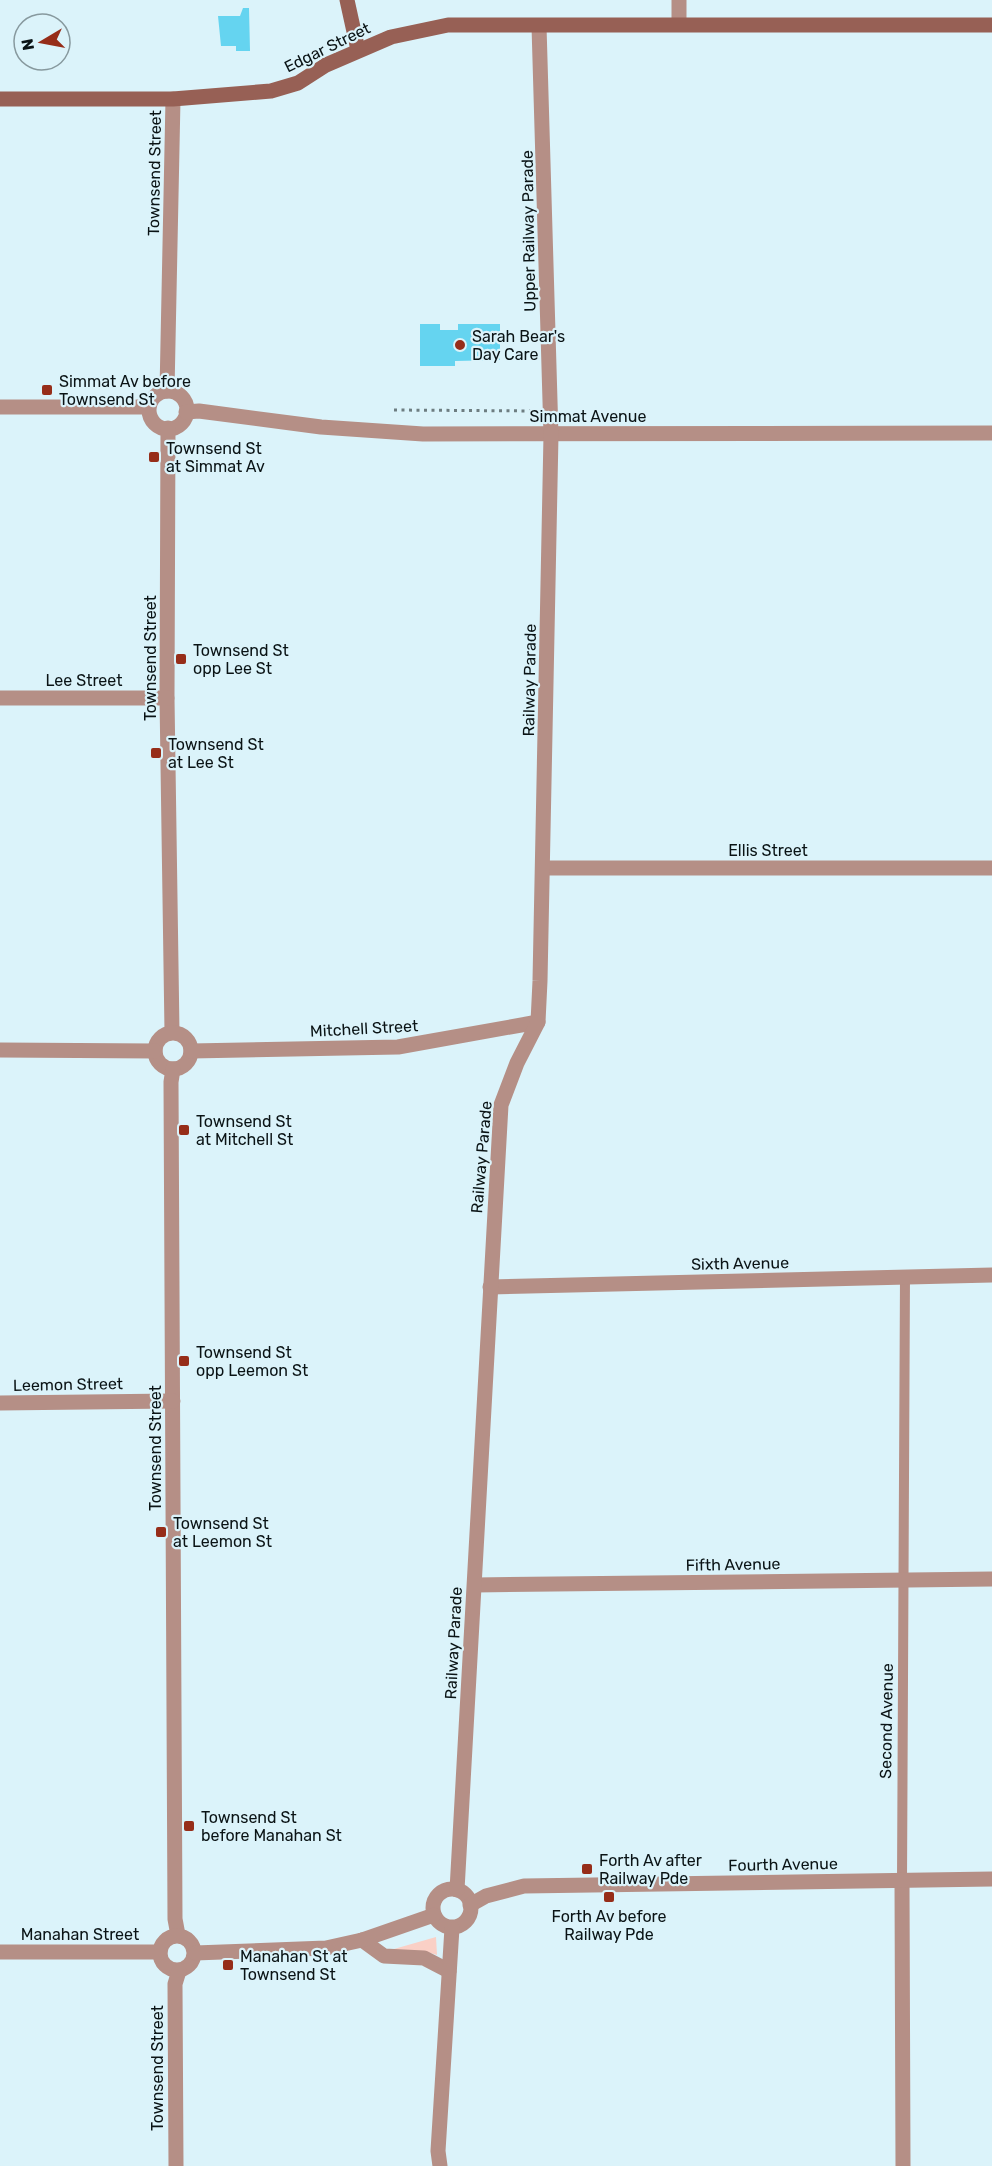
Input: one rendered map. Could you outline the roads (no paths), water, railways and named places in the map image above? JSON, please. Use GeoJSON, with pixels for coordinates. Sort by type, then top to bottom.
{"type":"FeatureCollection","features":[{"type":"Feature","properties":{"kind":"main road"},"geometry":{"type":"LineString","coordinates":[[347,0],[358,50]]}},
{"type":"Feature","properties":{"kind":"main road","name":"Edgar Street"},"geometry":{"type":"LineString","coordinates":[[0,99],[173,99],[271,91],[298,83],[326,65],[391,37],[448,26],[992,25]]}},
{"type":"Feature","properties":{"kind":"street"},"geometry":{"type":"LineString","coordinates":[[679,0],[679,24]]}},
{"type":"Feature","properties":{"kind":"street","name":"Upper Railway Parade"},"geometry":{"type":"LineString","coordinates":[[539,26],[551,435]]}},
{"type":"Feature","properties":{"kind":"street","name":"Townsend Street"},"geometry":{"type":"LineString","coordinates":[[166,391],[173,99]]}},
{"type":"Feature","properties":{"kind":"street"},"geometry":{"type":"LineString","coordinates":[[166,391],[181,397],[186,412],[179,424],[168,428],[152,420],[149,406],[153,397],[166,391]]}},
{"type":"Feature","properties":{"kind":"street"},"geometry":{"type":"LineString","coordinates":[[0,407],[149,406]]}},
{"type":"Feature","properties":{"kind":"street","name":"Simmat Avenue"},"geometry":{"type":"LineString","coordinates":[[186,412],[199,411],[321,427],[423,434],[992,433]]}},
{"type":"Feature","properties":{"kind":"street","name":"Townsend Street"},"geometry":{"type":"LineString","coordinates":[[168,428],[167,698],[172,1032]]}},
{"type":"Feature","properties":{"kind":"street","name":"Railway Parade"},"geometry":{"type":"LineString","coordinates":[[457,1890],[501,1105],[517,1063],[538,1022],[544,868],[551,435]]}},
{"type":"Feature","properties":{"kind":"street","name":"Lee Street"},"geometry":{"type":"LineString","coordinates":[[0,698],[167,698]]}},
{"type":"Feature","properties":{"kind":"street","name":"Ellis Street"},"geometry":{"type":"LineString","coordinates":[[544,868],[992,868]]}},
{"type":"Feature","properties":{"kind":"street","name":"Mitchell Street"},"geometry":{"type":"LineString","coordinates":[[191,1051],[398,1047],[473,1036],[538,1022]]}},
{"type":"Feature","properties":{"kind":"street"},"geometry":{"type":"LineString","coordinates":[[172,1032],[188,1040],[191,1051],[184,1065],[173,1069],[162,1065],[154,1051],[158,1040],[172,1032]]}},
{"type":"Feature","properties":{"kind":"street"},"geometry":{"type":"LineString","coordinates":[[0,1050],[154,1051]]}},
{"type":"Feature","properties":{"kind":"street","name":"Townsend Street"},"geometry":{"type":"LineString","coordinates":[[173,1069],[171,1082],[172,1401],[175,1919],[178,1935]]}},
{"type":"Feature","properties":{"kind":"street","name":"Sixth Avenue"},"geometry":{"type":"LineString","coordinates":[[490,1287],[992,1275]]}},
{"type":"Feature","properties":{"kind":"street","name":"Leemon Street"},"geometry":{"type":"LineString","coordinates":[[0,1403],[172,1401]]}},
{"type":"Feature","properties":{"kind":"street","name":"Fifth Avenue"},"geometry":{"type":"LineString","coordinates":[[475,1585],[992,1579]]}},
{"type":"Feature","properties":{"kind":"street","name":"Fourth Avenue"},"geometry":{"type":"LineString","coordinates":[[470,1905],[486,1896],[524,1886],[992,1879]]}},
{"type":"Feature","properties":{"kind":"street","name":"Second Avenue"},"geometry":{"type":"LineString","coordinates":[[903,1881],[903,2166]]}},
{"type":"Feature","properties":{"kind":"street"},"geometry":{"type":"LineString","coordinates":[[457,1890],[466,1896],[470,1905],[466,1921],[452,1928],[441,1924],[434,1915],[433,1903],[440,1893],[457,1890]]}},
{"type":"Feature","properties":{"kind":"street"},"geometry":{"type":"LineString","coordinates":[[195,1953],[302,1950],[362,1940],[434,1915]]}},
{"type":"Feature","properties":{"kind":"street"},"geometry":{"type":"LineString","coordinates":[[440,2166],[438,2151],[452,1928]]}},
{"type":"Feature","properties":{"kind":"street"},"geometry":{"type":"LineString","coordinates":[[178,1935],[188,1939],[195,1953],[188,1967],[178,1971],[167,1968],[160,1952],[168,1938],[178,1935]]}},
{"type":"Feature","properties":{"kind":"street"},"geometry":{"type":"LineString","coordinates":[[362,1940],[384,1956],[424,1958],[449,1971]]}},
{"type":"Feature","properties":{"kind":"street","name":"Manahan Street"},"geometry":{"type":"LineString","coordinates":[[0,1952],[160,1952]]}},
{"type":"Feature","properties":{"kind":"street","name":"Townsend Street"},"geometry":{"type":"LineString","coordinates":[[176,2166],[175,1984],[178,1971]]}},
{"type":"Feature","properties":{"kind":"lane","name":"Second Avenue"},"geometry":{"type":"LineString","coordinates":[[903,1881],[906,1581],[905,1276]]}},
{"type":"Feature","properties":{"kind":"place","name":"Sarah Bear's Day Care"},"geometry":{"type":"Point","coordinates":[460,345]}},
{"type":"Feature","properties":{"kind":"place","name":"Simmat Av before Townsend St"},"geometry":{"type":"Point","coordinates":[47,390]}},
{"type":"Feature","properties":{"kind":"place","name":"Townsend St at Simmat Av"},"geometry":{"type":"Point","coordinates":[154,457]}},
{"type":"Feature","properties":{"kind":"place","name":"Townsend St opp Lee St"},"geometry":{"type":"Point","coordinates":[181,659]}},
{"type":"Feature","properties":{"kind":"place","name":"Townsend St at Lee St"},"geometry":{"type":"Point","coordinates":[156,753]}},
{"type":"Feature","properties":{"kind":"place","name":"Townsend St at Mitchell St"},"geometry":{"type":"Point","coordinates":[184,1130]}},
{"type":"Feature","properties":{"kind":"place","name":"Townsend St opp Leemon St"},"geometry":{"type":"Point","coordinates":[184,1361]}},
{"type":"Feature","properties":{"kind":"place","name":"Townsend St at Leemon St"},"geometry":{"type":"Point","coordinates":[161,1532]}},
{"type":"Feature","properties":{"kind":"place","name":"Townsend St before Manahan St"},"geometry":{"type":"Point","coordinates":[189,1826]}},
{"type":"Feature","properties":{"kind":"place","name":"Forth Av after Railway Pde"},"geometry":{"type":"Point","coordinates":[587,1869]}},
{"type":"Feature","properties":{"kind":"place","name":"Forth Av before Railway Pde"},"geometry":{"type":"Point","coordinates":[609,1897]}},
{"type":"Feature","properties":{"kind":"place","name":"Manahan St at Townsend St"},"geometry":{"type":"Point","coordinates":[228,1965]}}]}
